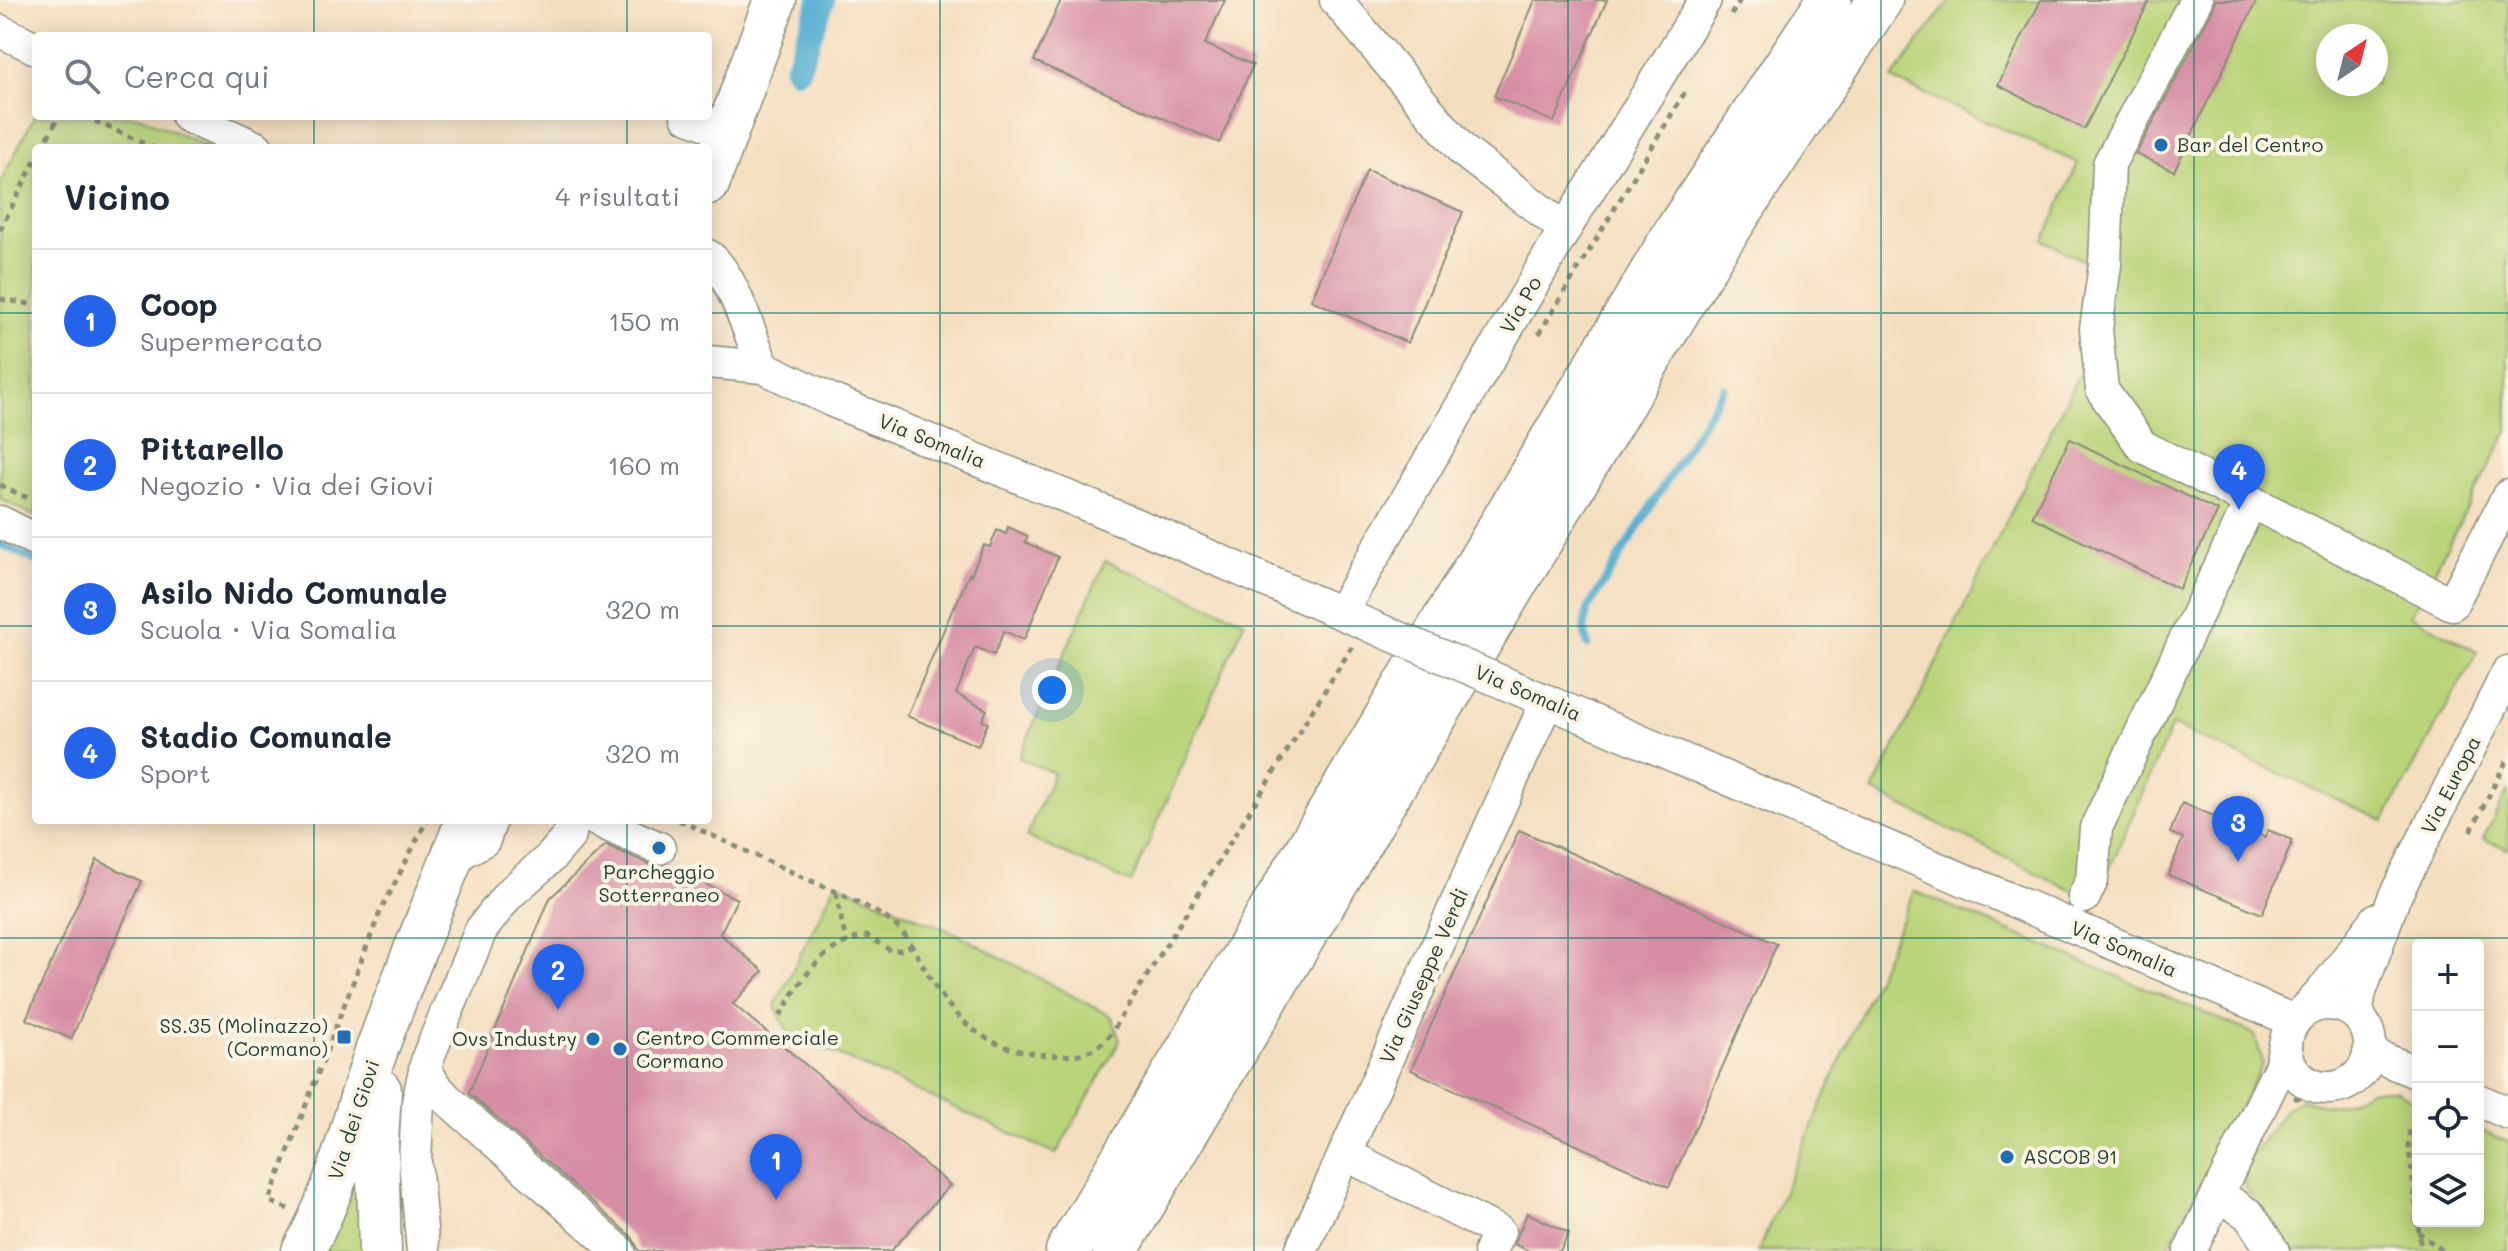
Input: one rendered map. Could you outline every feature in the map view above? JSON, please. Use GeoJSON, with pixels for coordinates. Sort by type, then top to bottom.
{"type":"FeatureCollection","features":[{"type":"Feature","properties":{"kind":"highway"},"geometry":{"type":"LineString","coordinates":[[1068,1251],[1675,234],[1829,0]]}},
{"type":"Feature","properties":{"kind":"highway"},"geometry":{"type":"LineString","coordinates":[[1115,1251],[1705,265],[1880,0]]}},
{"type":"Feature","properties":{"kind":"main road"},"geometry":{"type":"LineString","coordinates":[[712,173],[775,0]]}},
{"type":"Feature","properties":{"kind":"main road","name":"Via dei Giovi"},"geometry":{"type":"LineString","coordinates":[[303,1251],[341,1165],[377,1051],[460,839]]}},
{"type":"Feature","properties":{"kind":"main road","name":"Via dei Giovi"},"geometry":{"type":"LineString","coordinates":[[380,1251],[379,1102],[401,987]]}},
{"type":"Feature","properties":{"kind":"street"},"geometry":{"type":"LineString","coordinates":[[1336,0],[1463,151],[1565,229]]}},
{"type":"Feature","properties":{"kind":"street","name":"Via Po"},"geometry":{"type":"LineString","coordinates":[[1341,612],[1565,229],[1705,0]]}},
{"type":"Feature","properties":{"kind":"street"},"geometry":{"type":"LineString","coordinates":[[2196,0],[2109,164],[2105,265],[2096,329],[2102,390],[2142,446],[2452,604],[2508,496]]}},
{"type":"Feature","properties":{"kind":"street"},"geometry":{"type":"LineString","coordinates":[[0,31],[32,46]]}},
{"type":"Feature","properties":{"kind":"street"},"geometry":{"type":"LineString","coordinates":[[196,120],[248,144]]}},
{"type":"Feature","properties":{"kind":"street"},"geometry":{"type":"LineString","coordinates":[[696,120],[727,133]]}},
{"type":"Feature","properties":{"kind":"street"},"geometry":{"type":"LineString","coordinates":[[712,259],[720,266],[734,295],[763,367]]}},
{"type":"Feature","properties":{"kind":"street","name":"Via Somalia"},"geometry":{"type":"LineString","coordinates":[[712,362],[763,367],[833,401],[1341,612],[1362,638],[1535,696],[2295,1023]]}},
{"type":"Feature","properties":{"kind":"street"},"geometry":{"type":"LineString","coordinates":[[2084,897],[2092,880],[2096,828],[2251,501]]}},
{"type":"Feature","properties":{"kind":"street"},"geometry":{"type":"LineString","coordinates":[[0,522],[32,538]]}},
{"type":"Feature","properties":{"kind":"street","name":"Via Europa"},"geometry":{"type":"LineString","coordinates":[[2366,1038],[2357,1009],[2358,1001],[2394,898],[2508,672]]}},
{"type":"Feature","properties":{"kind":"street","name":"Via Giuseppe Verdi"},"geometry":{"type":"LineString","coordinates":[[1301,1251],[1345,1154],[1535,696]]}},
{"type":"Feature","properties":{"kind":"street"},"geometry":{"type":"LineString","coordinates":[[460,839],[484,840],[490,824]]}},
{"type":"Feature","properties":{"kind":"street"},"geometry":{"type":"LineString","coordinates":[[423,1251],[415,1161],[418,1102],[428,1057],[481,930],[508,895],[570,835],[571,824]]}},
{"type":"Feature","properties":{"kind":"street"},"geometry":{"type":"LineString","coordinates":[[605,824],[659,848]]}},
{"type":"Feature","properties":{"kind":"street","name":"Via Europa"},"geometry":{"type":"LineString","coordinates":[[2295,1023],[2394,898]]}},
{"type":"Feature","properties":{"kind":"street"},"geometry":{"type":"LineString","coordinates":[[2198,1248],[2218,1194],[2280,1067],[2295,1023],[2320,1004],[2335,1004],[2350,1011],[2366,1038],[2412,1069]]}},
{"type":"Feature","properties":{"kind":"street"},"geometry":{"type":"LineString","coordinates":[[2295,1023],[2286,1052],[2292,1068],[2305,1081],[2318,1087]]}},
{"type":"Feature","properties":{"kind":"street"},"geometry":{"type":"LineString","coordinates":[[2261,1106],[2286,1088],[2303,1085],[2332,1088],[2350,1082],[2362,1070],[2366,1038]]}},
{"type":"Feature","properties":{"kind":"street"},"geometry":{"type":"LineString","coordinates":[[425,1068],[434,1085],[447,1099],[619,1251]]}},
{"type":"Feature","properties":{"kind":"street"},"geometry":{"type":"LineString","coordinates":[[2484,1103],[2508,1113]]}},
{"type":"Feature","properties":{"kind":"street"},"geometry":{"type":"LineString","coordinates":[[1345,1154],[1499,1232],[1490,1251]]}},
{"type":"Feature","properties":{"kind":"street"},"geometry":{"type":"LineString","coordinates":[[2218,1194],[2249,1215],[2273,1251]]}},
{"type":"Feature","properties":{"kind":"path"},"geometry":{"type":"LineString","coordinates":[[1724,27],[1740,0]]}},
{"type":"Feature","properties":{"kind":"path"},"geometry":{"type":"LineString","coordinates":[[1538,337],[1692,81]]}},
{"type":"Feature","properties":{"kind":"path"},"geometry":{"type":"LineString","coordinates":[[44,144],[57,120]]}},
{"type":"Feature","properties":{"kind":"path"},"geometry":{"type":"LineString","coordinates":[[93,120],[145,144]]}},
{"type":"Feature","properties":{"kind":"path"},"geometry":{"type":"LineString","coordinates":[[0,230],[32,167]]}},
{"type":"Feature","properties":{"kind":"path"},"geometry":{"type":"LineString","coordinates":[[0,299],[32,304]]}},
{"type":"Feature","properties":{"kind":"path"},"geometry":{"type":"LineString","coordinates":[[0,485],[32,500]]}},
{"type":"Feature","properties":{"kind":"path"},"geometry":{"type":"LineString","coordinates":[[688,824],[836,892],[891,921],[903,932],[953,1012],[988,1039],[1020,1052],[1056,1056],[1086,1053],[1110,1035],[1362,638]]}},
{"type":"Feature","properties":{"kind":"path"},"geometry":{"type":"LineString","coordinates":[[2471,831],[2508,758]]}},
{"type":"Feature","properties":{"kind":"path"},"geometry":{"type":"LineString","coordinates":[[836,892],[846,942]]}},
{"type":"Feature","properties":{"kind":"path"},"geometry":{"type":"LineString","coordinates":[[780,1016],[799,983],[816,963],[846,942],[867,936],[893,952],[912,946]]}},
{"type":"Feature","properties":{"kind":"path"},"geometry":{"type":"LineString","coordinates":[[2261,1106],[2276,1115],[2287,1102],[2299,1097],[2339,1101],[2362,1089],[2382,1084]]}},
{"type":"Feature","properties":{"kind":"path"},"geometry":{"type":"LineString","coordinates":[[2412,1126],[2408,1139],[2421,1251]]}},
{"type":"Feature","properties":{"kind":"path"},"geometry":{"type":"LineString","coordinates":[[2417,1231],[2443,1251]]}},
{"type":"Feature","properties":{"kind":"green space"},"geometry":{"type":"Polygon","coordinates":[[[1950,0],[2508,0],[2508,431],[2411,615],[2477,652],[2384,821],[2172,725],[2095,902],[1873,791],[2081,370],[2091,265],[2044,240],[2078,163],[1892,79],[1950,0]]]}},
{"type":"Feature","properties":{"kind":"green space"},"geometry":{"type":"Polygon","coordinates":[[[32,120],[148,120],[201,144],[32,144],[32,515],[0,499],[0,183],[32,120]]]}},
{"type":"Feature","properties":{"kind":"green space"},"geometry":{"type":"Polygon","coordinates":[[[1105,561],[1245,621],[1131,883],[1026,837],[1054,773],[1019,758],[1105,561]]]}},
{"type":"Feature","properties":{"kind":"green space"},"geometry":{"type":"Polygon","coordinates":[[[2508,790],[2508,849],[2483,839],[2508,790]]]}},
{"type":"Feature","properties":{"kind":"green space"},"geometry":{"type":"Polygon","coordinates":[[[836,883],[959,935],[1112,1017],[1120,1041],[1056,1154],[788,1032],[775,1006],[836,883]]]}},
{"type":"Feature","properties":{"kind":"green space","name":"ASCOB 91"},"geometry":{"type":"Polygon","coordinates":[[[1914,891],[2255,1034],[2263,1064],[2166,1251],[1758,1251],[1914,891]]]}},
{"type":"Feature","properties":{"kind":"green space"},"geometry":{"type":"Polygon","coordinates":[[[2369,1090],[2395,1090],[2412,1100],[2412,1227],[2484,1227],[2484,1132],[2508,1142],[2508,1251],[2290,1251],[2246,1188],[2245,1165],[2286,1109],[2300,1099],[2336,1105],[2369,1090]]]}},
{"type":"Feature","properties":{"kind":"green space"},"geometry":{"type":"Polygon","coordinates":[[[361,1167],[368,1251],[316,1251],[361,1167]]]}},
{"type":"Feature","properties":{"kind":"building"},"geometry":{"type":"Polygon","coordinates":[[[1061,0],[1225,0],[1205,44],[1253,65],[1219,143],[1034,61],[1061,0]]]}},
{"type":"Feature","properties":{"kind":"building"},"geometry":{"type":"Polygon","coordinates":[[[1535,0],[1607,0],[1554,122],[1494,96],[1535,0]]]}},
{"type":"Feature","properties":{"kind":"building"},"geometry":{"type":"Polygon","coordinates":[[[2041,0],[2150,0],[2084,129],[1998,85],[2041,0]]]}},
{"type":"Feature","properties":{"kind":"building"},"geometry":{"type":"Polygon","coordinates":[[[2215,0],[2257,0],[2174,171],[2136,154],[2215,0]]]}},
{"type":"Feature","properties":{"kind":"building"},"geometry":{"type":"Polygon","coordinates":[[[1367,170],[1463,212],[1408,343],[1311,300],[1367,170]]]}},
{"type":"Feature","properties":{"kind":"building"},"geometry":{"type":"Polygon","coordinates":[[[2070,439],[2218,511],[2179,589],[2032,517],[2070,439]]]}},
{"type":"Feature","properties":{"kind":"building"},"geometry":{"type":"Polygon","coordinates":[[[1008,527],[1028,536],[1025,542],[1058,557],[1024,640],[1004,631],[994,655],[975,647],[956,694],[987,710],[982,721],[988,723],[978,746],[907,716],[984,545],[990,547],[997,530],[1006,534],[1008,527]]]}},
{"type":"Feature","properties":{"kind":"building"},"geometry":{"type":"Polygon","coordinates":[[[2182,803],[2265,837],[2268,830],[2293,840],[2262,914],[2168,875],[2183,838],[2170,833],[2182,803]]]}},
{"type":"Feature","properties":{"kind":"building"},"geometry":{"type":"Polygon","coordinates":[[[1519,830],[1777,944],[1669,1187],[1411,1070],[1519,830]]]}},
{"type":"Feature","properties":{"kind":"building","name":"Centro Commerciale Cormano"},"geometry":{"type":"Polygon","coordinates":[[[606,845],[651,865],[665,865],[737,899],[720,934],[763,971],[733,1004],[950,1185],[891,1251],[639,1251],[632,1237],[469,1093],[550,898],[606,845]]]}},
{"type":"Feature","properties":{"kind":"building"},"geometry":{"type":"Polygon","coordinates":[[[97,860],[142,881],[71,1039],[26,1019],[97,860]]]}},
{"type":"Feature","properties":{"kind":"building"},"geometry":{"type":"Polygon","coordinates":[[[1527,1213],[1569,1233],[1560,1251],[1529,1251],[1514,1244],[1527,1213]]]}},
{"type":"Feature","properties":{"kind":"waterway"},"geometry":{"type":"LineString","coordinates":[[797,69],[822,0]]}},
{"type":"Feature","properties":{"kind":"waterway"},"geometry":{"type":"LineString","coordinates":[[1588,645],[1584,629],[1587,610],[1724,388]]}},
{"type":"Feature","properties":{"kind":"waterway"},"geometry":{"type":"LineString","coordinates":[[0,544],[32,559]]}},
{"type":"Feature","properties":{"kind":"place","name":"Bar del Centro"},"geometry":{"type":"Point","coordinates":[2161,145]}},
{"type":"Feature","properties":{"kind":"place","name":"Stadio Comunale"},"geometry":{"type":"Point","coordinates":[2239,510]}},
{"type":"Feature","properties":{"kind":"place","name":"Parcheggio Sotterraneo"},"geometry":{"type":"Point","coordinates":[659,848]}},
{"type":"Feature","properties":{"kind":"place","name":"Asilo Nido Comunale"},"geometry":{"type":"Point","coordinates":[2238,862]}},
{"type":"Feature","properties":{"kind":"place","name":"Pittarello"},"geometry":{"type":"Point","coordinates":[558,1010]}},
{"type":"Feature","properties":{"kind":"place","name":"SS.35 (Molinazzo) (Cormano)"},"geometry":{"type":"Point","coordinates":[344,1037]}},
{"type":"Feature","properties":{"kind":"place","name":"Ovs Industry"},"geometry":{"type":"Point","coordinates":[593,1039]}},
{"type":"Feature","properties":{"kind":"place","name":"Centro Commerciale Cormano"},"geometry":{"type":"Point","coordinates":[620,1049]}},
{"type":"Feature","properties":{"kind":"place","name":"ASCOB 91"},"geometry":{"type":"Point","coordinates":[2007,1157]}},
{"type":"Feature","properties":{"kind":"place","name":"Coop"},"geometry":{"type":"Point","coordinates":[776,1200]}}]}
